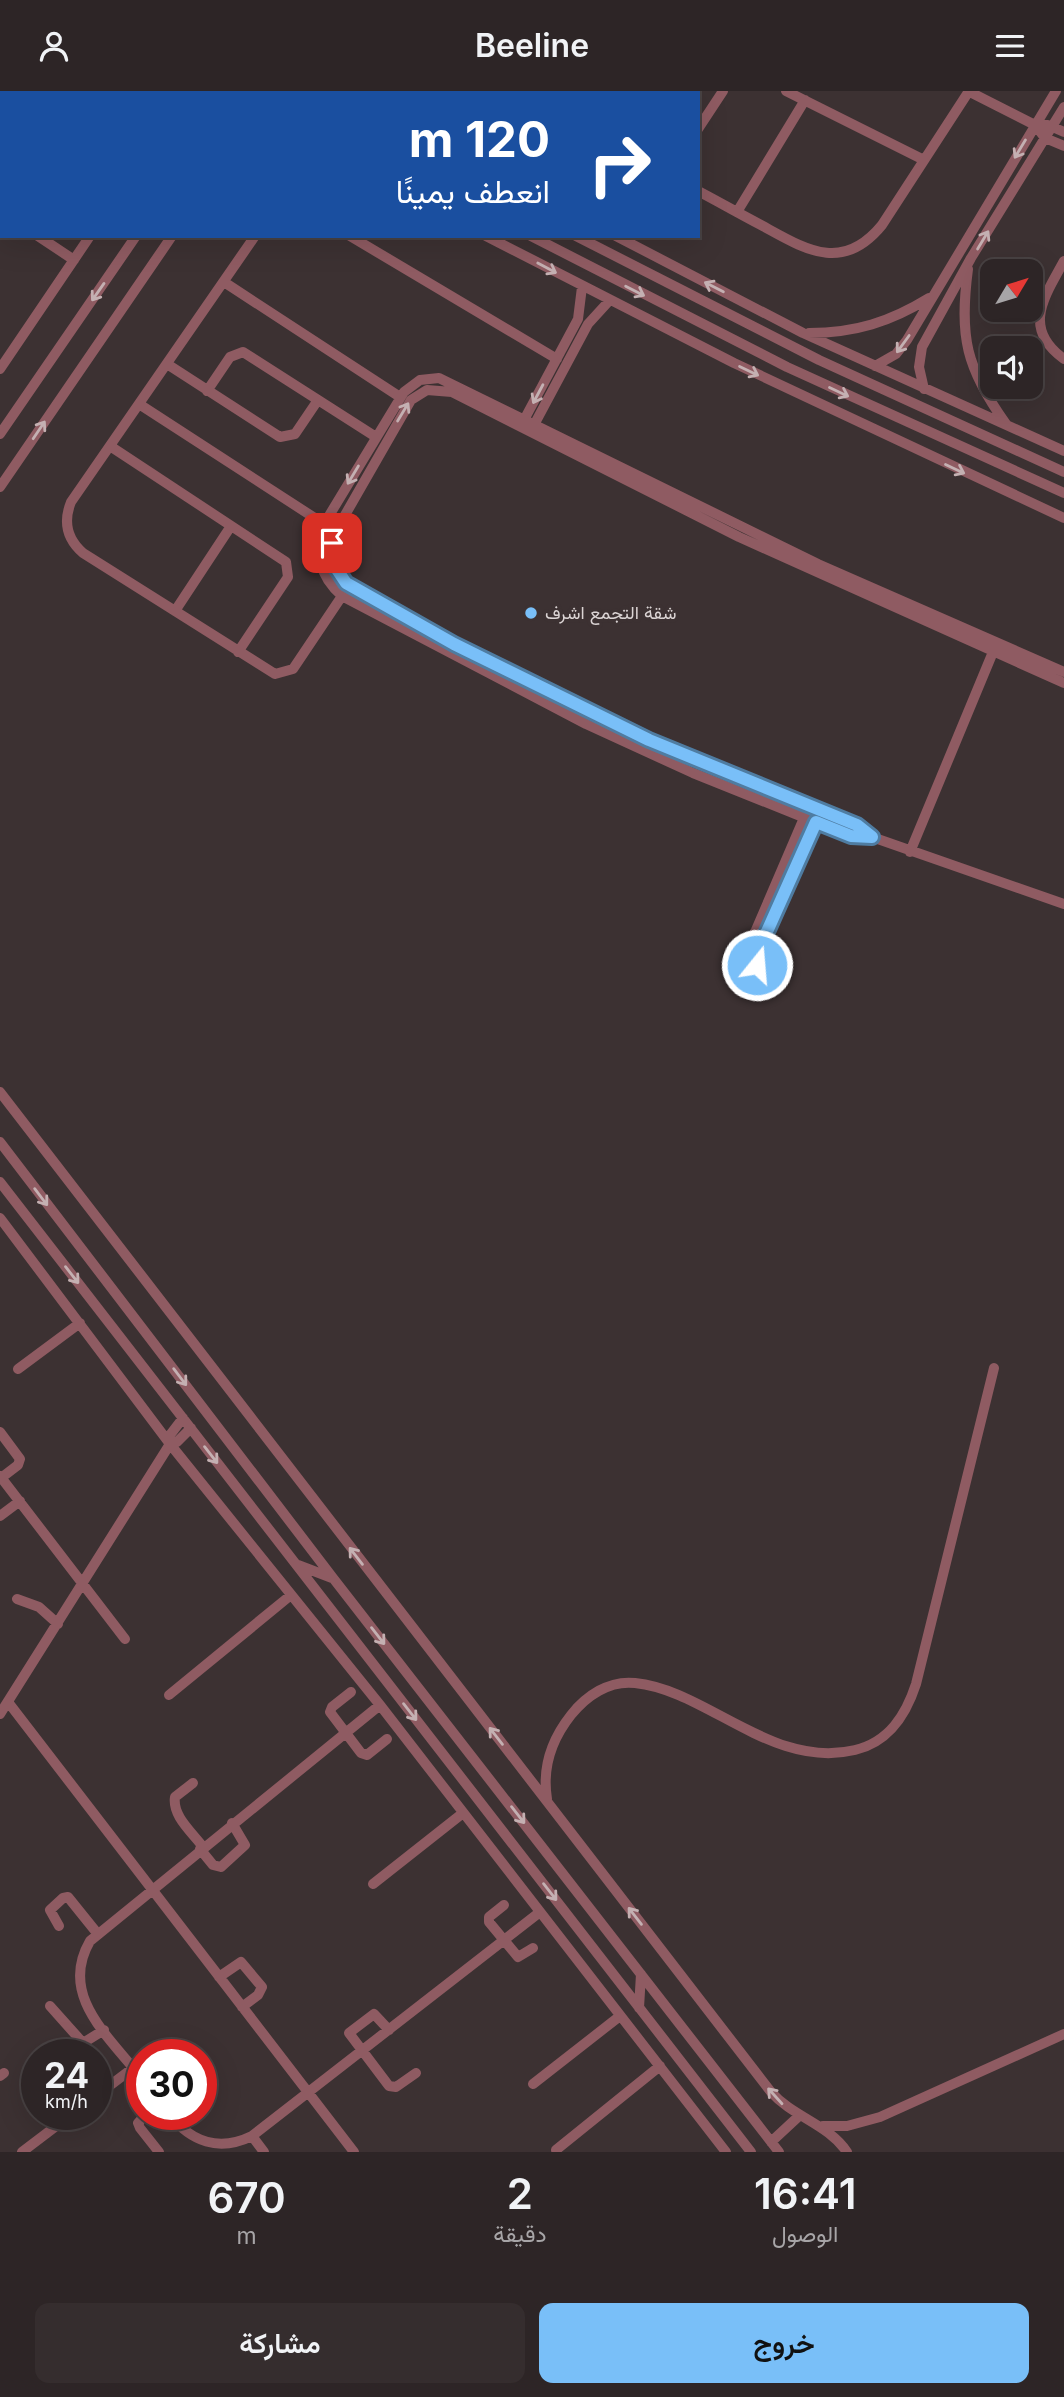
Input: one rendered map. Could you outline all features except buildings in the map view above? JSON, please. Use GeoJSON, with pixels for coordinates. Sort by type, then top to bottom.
{"type":"FeatureCollection","features":[{"type":"Feature","properties":{"kind":"street"},"geometry":{"type":"LineString","coordinates":[[700,126],[723,91]]}},
{"type":"Feature","properties":{"kind":"street"},"geometry":{"type":"LineString","coordinates":[[786,91],[925,160]]}},
{"type":"Feature","properties":{"kind":"street"},"geometry":{"type":"LineString","coordinates":[[700,192],[808,251],[828,254],[849,250],[876,233],[969,91],[1035,125],[1064,132]]}},
{"type":"Feature","properties":{"kind":"street"},"geometry":{"type":"LineString","coordinates":[[875,366],[888,361],[902,347],[1055,91]]}},
{"type":"Feature","properties":{"kind":"street"},"geometry":{"type":"LineString","coordinates":[[737,212],[805,100]]}},
{"type":"Feature","properties":{"kind":"street"},"geometry":{"type":"LineString","coordinates":[[924,389],[919,375],[920,354],[968,263],[1064,107]]}},
{"type":"Feature","properties":{"kind":"street"},"geometry":{"type":"LineString","coordinates":[[1035,125],[1045,138],[1064,146]]}},
{"type":"Feature","properties":{"kind":"street"},"geometry":{"type":"LineString","coordinates":[[41,238],[74,260]]}},
{"type":"Feature","properties":{"kind":"street"},"geometry":{"type":"LineString","coordinates":[[0,369],[89,238]]}},
{"type":"Feature","properties":{"kind":"street"},"geometry":{"type":"LineString","coordinates":[[0,434],[135,238]]}},
{"type":"Feature","properties":{"kind":"street"},"geometry":{"type":"LineString","coordinates":[[0,487],[171,238]]}},
{"type":"Feature","properties":{"kind":"street"},"geometry":{"type":"LineString","coordinates":[[254,238],[71,502],[66,518],[68,534],[83,553],[269,671],[288,673],[298,664],[341,596]]}},
{"type":"Feature","properties":{"kind":"street"},"geometry":{"type":"LineString","coordinates":[[353,238],[557,359]]}},
{"type":"Feature","properties":{"kind":"street"},"geometry":{"type":"LineString","coordinates":[[490,238],[609,301],[814,402],[1064,518]]}},
{"type":"Feature","properties":{"kind":"street"},"geometry":{"type":"LineString","coordinates":[[535,238],[787,367],[1064,493]]}},
{"type":"Feature","properties":{"kind":"street"},"geometry":{"type":"LineString","coordinates":[[580,238],[819,360],[1063,470]]}},
{"type":"Feature","properties":{"kind":"street"},"geometry":{"type":"LineString","coordinates":[[622,238],[803,333],[1064,451]]}},
{"type":"Feature","properties":{"kind":"street"},"geometry":{"type":"LineString","coordinates":[[1064,261],[1039,307],[1039,316],[1045,339],[1064,359]]}},
{"type":"Feature","properties":{"kind":"street"},"geometry":{"type":"LineString","coordinates":[[968,263],[962,316],[965,348],[976,378],[1007,426]]}},
{"type":"Feature","properties":{"kind":"street"},"geometry":{"type":"LineString","coordinates":[[224,282],[400,397]]}},
{"type":"Feature","properties":{"kind":"street"},"geometry":{"type":"LineString","coordinates":[[524,422],[571,344],[580,313],[582,287]]}},
{"type":"Feature","properties":{"kind":"street"},"geometry":{"type":"LineString","coordinates":[[803,333],[844,332],[872,327],[897,317],[932,296]]}},
{"type":"Feature","properties":{"kind":"street"},"geometry":{"type":"LineString","coordinates":[[524,422],[557,359],[609,301]]}},
{"type":"Feature","properties":{"kind":"street"},"geometry":{"type":"LineString","coordinates":[[580,313],[592,319]]}},
{"type":"Feature","properties":{"kind":"street"},"geometry":{"type":"LineString","coordinates":[[207,391],[230,356],[243,352],[376,437]]}},
{"type":"Feature","properties":{"kind":"street"},"geometry":{"type":"LineString","coordinates":[[167,364],[284,438],[298,431],[318,400]]}},
{"type":"Feature","properties":{"kind":"street"},"geometry":{"type":"LineString","coordinates":[[872,837],[851,836],[749,796],[387,621],[341,596],[324,576],[319,559],[319,541],[324,524],[400,397],[414,383],[439,378],[816,568],[1064,683]]}},
{"type":"Feature","properties":{"kind":"street"},"geometry":{"type":"LineString","coordinates":[[816,568],[524,422],[446,390],[421,393],[407,405],[336,530],[331,551],[337,571],[346,583],[588,719],[857,825],[872,837],[910,852],[1064,904]]}},
{"type":"Feature","properties":{"kind":"street"},"geometry":{"type":"LineString","coordinates":[[139,404],[324,524]]}},
{"type":"Feature","properties":{"kind":"street"},"geometry":{"type":"LineString","coordinates":[[110,446],[284,560],[289,571],[239,652]]}},
{"type":"Feature","properties":{"kind":"street"},"geometry":{"type":"LineString","coordinates":[[175,611],[231,526]]}},
{"type":"Feature","properties":{"kind":"street"},"geometry":{"type":"LineString","coordinates":[[387,621],[393,611]]}},
{"type":"Feature","properties":{"kind":"street"},"geometry":{"type":"LineString","coordinates":[[918,615],[1064,672]]}},
{"type":"Feature","properties":{"kind":"street"},"geometry":{"type":"LineString","coordinates":[[910,852],[993,652]]}},
{"type":"Feature","properties":{"kind":"street"},"geometry":{"type":"LineString","coordinates":[[749,796],[753,785]]}},
{"type":"Feature","properties":{"kind":"street"},"geometry":{"type":"LineString","coordinates":[[804,818],[756,930],[739,958],[747,964],[757,965],[765,936],[816,822]]}},
{"type":"Feature","properties":{"kind":"street"},"geometry":{"type":"LineString","coordinates":[[0,1092],[771,2092],[799,2116],[832,2134],[846,2152]]}},
{"type":"Feature","properties":{"kind":"street"},"geometry":{"type":"LineString","coordinates":[[0,1142],[333,1579],[779,2152]]}},
{"type":"Feature","properties":{"kind":"street"},"geometry":{"type":"LineString","coordinates":[[0,1182],[751,2152]]}},
{"type":"Feature","properties":{"kind":"street"},"geometry":{"type":"LineString","coordinates":[[0,1218],[170,1444],[380,1705],[726,2152]]}},
{"type":"Feature","properties":{"kind":"street"},"geometry":{"type":"LineString","coordinates":[[18,1369],[79,1323]]}},
{"type":"Feature","properties":{"kind":"street"},"geometry":{"type":"LineString","coordinates":[[547,1802],[546,1769],[559,1731],[588,1697],[619,1684],[636,1683],[664,1691],[745,1729],[804,1750],[851,1751],[878,1742],[891,1731],[906,1709],[916,1683],[994,1368]]}},
{"type":"Feature","properties":{"kind":"street"},"geometry":{"type":"LineString","coordinates":[[0,1714],[170,1444],[170,1435],[183,1418]]}},
{"type":"Feature","properties":{"kind":"street"},"geometry":{"type":"LineString","coordinates":[[170,1444],[177,1442],[191,1429]]}},
{"type":"Feature","properties":{"kind":"street"},"geometry":{"type":"LineString","coordinates":[[0,1432],[20,1459],[18,1465],[1,1477],[125,1639]]}},
{"type":"Feature","properties":{"kind":"street"},"geometry":{"type":"LineString","coordinates":[[0,1516],[20,1501]]}},
{"type":"Feature","properties":{"kind":"street"},"geometry":{"type":"LineString","coordinates":[[295,1564],[333,1579]]}},
{"type":"Feature","properties":{"kind":"street"},"geometry":{"type":"LineString","coordinates":[[169,1695],[291,1595]]}},
{"type":"Feature","properties":{"kind":"street"},"geometry":{"type":"LineString","coordinates":[[17,1599],[39,1607],[58,1624]]}},
{"type":"Feature","properties":{"kind":"street"},"geometry":{"type":"LineString","coordinates":[[351,1692],[330,1710],[345,1733],[363,1754],[368,1755],[387,1739]]}},
{"type":"Feature","properties":{"kind":"street"},"geometry":{"type":"LineString","coordinates":[[8,1702],[354,2152]]}},
{"type":"Feature","properties":{"kind":"street"},"geometry":{"type":"LineString","coordinates":[[126,2059],[83,2001],[77,1980],[80,1958],[97,1933],[380,1705]]}},
{"type":"Feature","properties":{"kind":"street"},"geometry":{"type":"LineString","coordinates":[[193,1783],[175,1797],[175,1812],[217,1868],[245,1845],[232,1823]]}},
{"type":"Feature","properties":{"kind":"street"},"geometry":{"type":"LineString","coordinates":[[373,1884],[463,1813]]}},
{"type":"Feature","properties":{"kind":"street"},"geometry":{"type":"LineString","coordinates":[[59,1926],[50,1910],[62,1898],[68,1897],[97,1933]]}},
{"type":"Feature","properties":{"kind":"street"},"geometry":{"type":"LineString","coordinates":[[504,1905],[488,1919],[520,1957],[533,1948]]}},
{"type":"Feature","properties":{"kind":"street"},"geometry":{"type":"LineString","coordinates":[[184,2130],[190,2136],[208,2144],[228,2146],[252,2136],[540,1912]]}},
{"type":"Feature","properties":{"kind":"street"},"geometry":{"type":"LineString","coordinates":[[219,1977],[241,1962],[262,1987],[258,1995],[242,2007]]}},
{"type":"Feature","properties":{"kind":"street"},"geometry":{"type":"LineString","coordinates":[[639,2008],[641,1974]]}},
{"type":"Feature","properties":{"kind":"street"},"geometry":{"type":"LineString","coordinates":[[50,2006],[83,2043],[104,2030]]}},
{"type":"Feature","properties":{"kind":"street"},"geometry":{"type":"LineString","coordinates":[[389,2029],[374,2014],[351,2030],[349,2037],[389,2086],[396,2087],[416,2073]]}},
{"type":"Feature","properties":{"kind":"street"},"geometry":{"type":"LineString","coordinates":[[533,2084],[620,2016]]}},
{"type":"Feature","properties":{"kind":"street"},"geometry":{"type":"LineString","coordinates":[[819,2126],[847,2126],[880,2116],[1064,2035]]}},
{"type":"Feature","properties":{"kind":"street"},"geometry":{"type":"LineString","coordinates":[[556,2150],[660,2066]]}},
{"type":"Feature","properties":{"kind":"street"},"geometry":{"type":"LineString","coordinates":[[112,2084],[126,2073]]}},
{"type":"Feature","properties":{"kind":"street"},"geometry":{"type":"LineString","coordinates":[[771,2142],[799,2116]]}},
{"type":"Feature","properties":{"kind":"street"},"geometry":{"type":"LineString","coordinates":[[22,2152],[51,2130]]}},
{"type":"Feature","properties":{"kind":"street"},"geometry":{"type":"LineString","coordinates":[[142,2130],[159,2152]]}},
{"type":"Feature","properties":{"kind":"street"},"geometry":{"type":"LineString","coordinates":[[252,2136],[264,2152]]}},
{"type":"Feature","properties":{"kind":"place","name":"شقة التجمع اشرف"},"geometry":{"type":"Point","coordinates":[531,613]}},
{"type":"Feature","properties":{"kind":"route"},"geometry":{"type":"LineString","coordinates":[[332,543],[334,565],[346,583],[454,644],[550,694],[649,740],[753,785],[857,825],[867,832],[872,837],[851,836],[816,822],[765,936],[757,965]]}}]}
